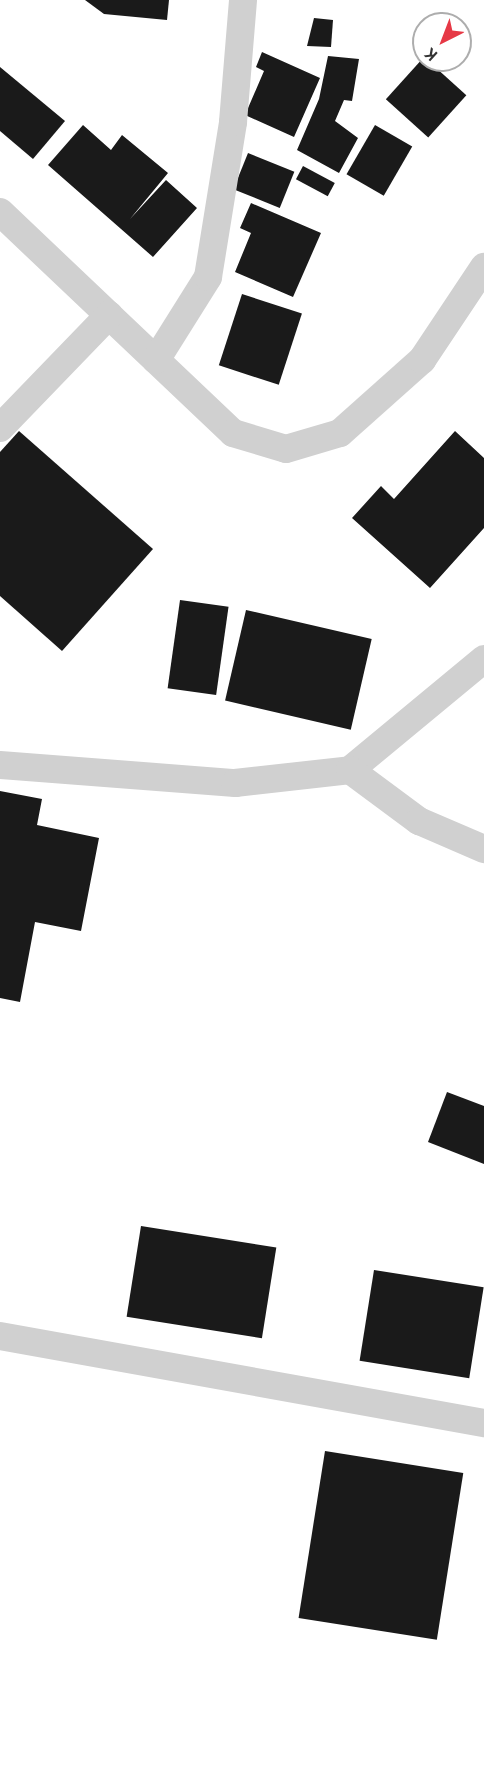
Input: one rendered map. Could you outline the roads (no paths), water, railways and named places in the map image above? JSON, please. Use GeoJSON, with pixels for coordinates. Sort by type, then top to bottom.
{"type":"FeatureCollection","features":[{"type":"Feature","properties":{"kind":"street"},"geometry":{"type":"LineString","coordinates":[[156,360],[208,277],[233,122],[243,0]]}},
{"type":"Feature","properties":{"kind":"street"},"geometry":{"type":"LineString","coordinates":[[0,212],[233,433],[286,449],[340,433],[422,360],[484,267]]}},
{"type":"Feature","properties":{"kind":"street"},"geometry":{"type":"LineString","coordinates":[[0,428],[109,315]]}},
{"type":"Feature","properties":{"kind":"street"},"geometry":{"type":"LineString","coordinates":[[0,765],[235,783],[350,770],[484,659]]}},
{"type":"Feature","properties":{"kind":"street"},"geometry":{"type":"LineString","coordinates":[[350,770],[419,821],[484,849]]}},
{"type":"Feature","properties":{"kind":"street"},"geometry":{"type":"LineString","coordinates":[[0,1336],[484,1423]]}}]}
